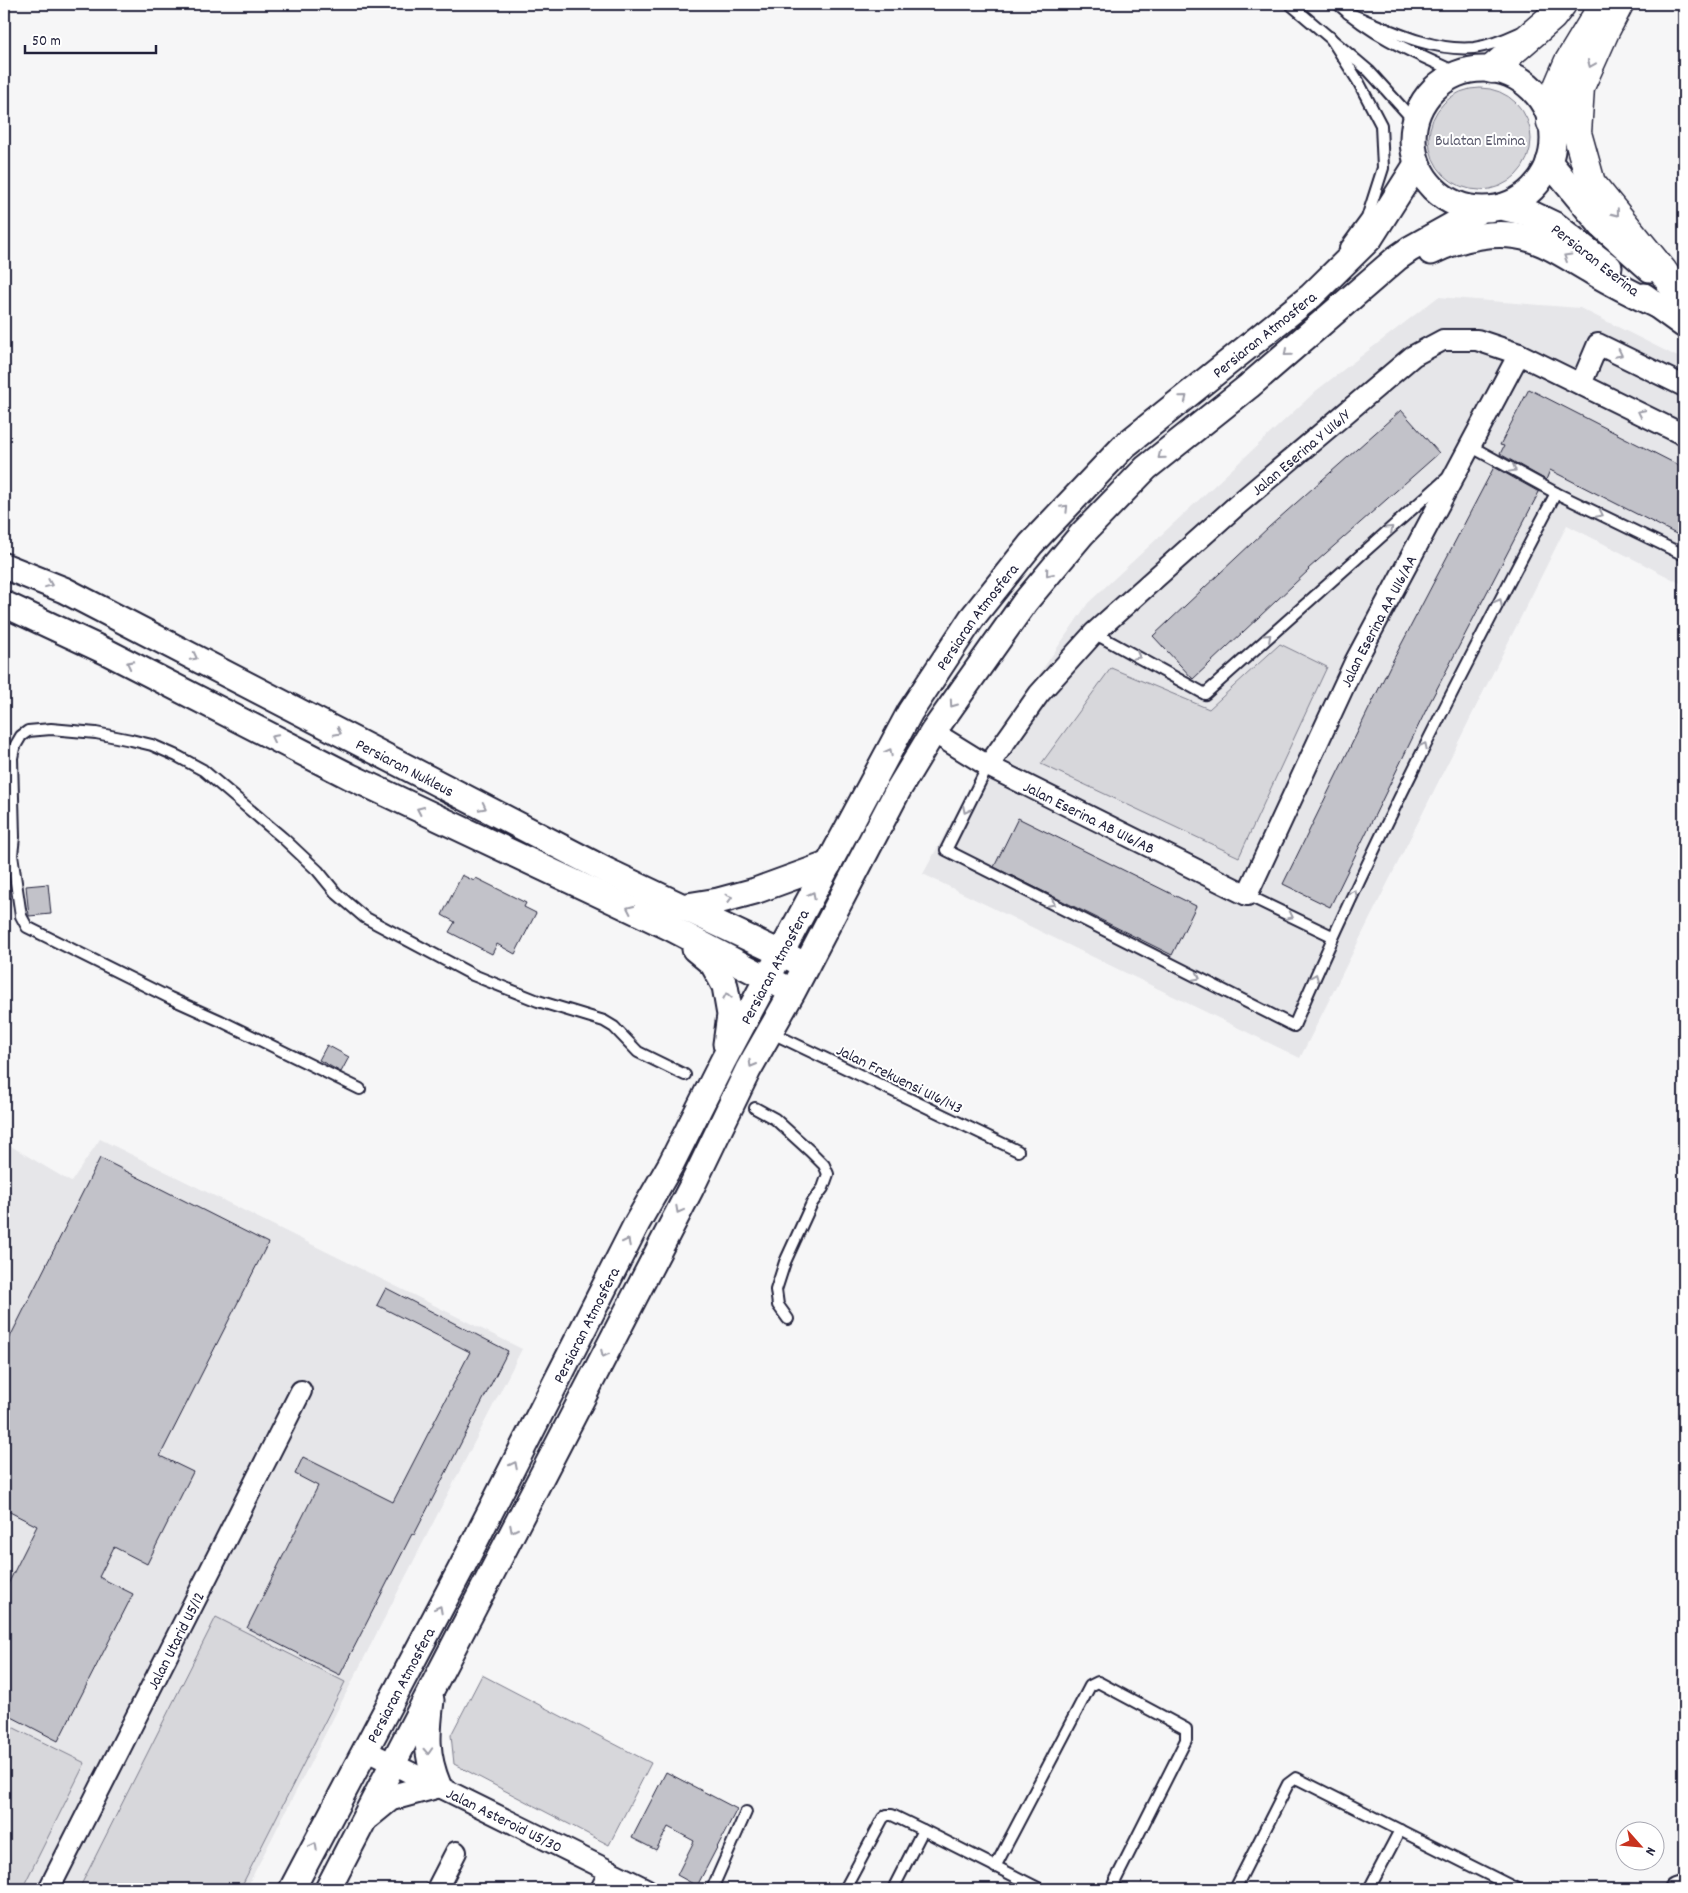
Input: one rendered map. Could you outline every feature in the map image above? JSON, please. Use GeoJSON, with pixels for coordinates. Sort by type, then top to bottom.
{"type":"FeatureCollection","features":[{"type":"Feature","properties":{"kind":"main road"},"geometry":{"type":"LineString","coordinates":[[1551,122],[1556,91],[1568,63],[1604,4]]}},
{"type":"Feature","properties":{"kind":"main road"},"geometry":{"type":"LineString","coordinates":[[1619,4],[1580,87],[1577,133],[1591,183],[1662,270],[1672,298]]}},
{"type":"Feature","properties":{"kind":"main road"},"geometry":{"type":"LineString","coordinates":[[1492,69],[1557,11]]}},
{"type":"Feature","properties":{"kind":"street"},"geometry":{"type":"LineString","coordinates":[[1475,69],[1492,69],[1506,72],[1518,78],[1530,86],[1543,102],[1551,122],[1553,142],[1549,162],[1538,182],[1521,198],[1491,208],[1460,206],[1441,197],[1426,182],[1417,164],[1412,143],[1415,122],[1424,101],[1439,84],[1458,73],[1475,69]]}},
{"type":"Feature","properties":{"kind":"street","name":"Persiaran Eserina"},"geometry":{"type":"LineString","coordinates":[[1549,162],[1602,226],[1672,298],[1684,325]]}},
{"type":"Feature","properties":{"kind":"street","name":"Persiaran Atmosfera"},"geometry":{"type":"LineString","coordinates":[[292,1889],[463,1565],[637,1223],[671,1164],[723,1061],[910,712],[972,618],[1030,544],[1124,446],[1311,296],[1370,238],[1417,164]]}},
{"type":"Feature","properties":{"kind":"street","name":"Persiaran Eserina"},"geometry":{"type":"LineString","coordinates":[[1491,208],[1532,214],[1555,225],[1672,298]]}},
{"type":"Feature","properties":{"kind":"street","name":"Persiaran Atmosfera"},"geometry":{"type":"LineString","coordinates":[[328,1889],[691,1188],[748,1070],[807,966],[898,790],[933,732],[1025,602],[1082,534],[1146,468],[1249,386],[1410,249],[1491,208]]}},
{"type":"Feature","properties":{"kind":"street"},"geometry":{"type":"LineString","coordinates":[[1312,331],[1430,253],[1447,244],[1467,238],[1490,235],[1531,238],[1616,286],[1672,298]]}},
{"type":"Feature","properties":{"kind":"street","name":"Jalan Eserina Y U16/Y"},"geometry":{"type":"LineString","coordinates":[[988,766],[1039,694],[1094,633],[1236,506],[1413,356],[1443,340],[1477,340],[1518,354],[1684,435]]}},
{"type":"Feature","properties":{"kind":"street"},"geometry":{"type":"LineString","coordinates":[[1581,384],[1598,344],[1684,386]]}},
{"type":"Feature","properties":{"kind":"street","name":"Jalan Eserina AA U16/AA"},"geometry":{"type":"LineString","coordinates":[[1247,894],[1355,662],[1518,354]]}},
{"type":"Feature","properties":{"kind":"street","name":"Persiaran Nukleus"},"geometry":{"type":"LineString","coordinates":[[4,566],[64,590],[608,871],[767,979],[793,992]]}},
{"type":"Feature","properties":{"kind":"street","name":"Persiaran Nukleus"},"geometry":{"type":"LineString","coordinates":[[4,604],[107,652],[349,776],[675,917],[780,954],[807,966]]}},
{"type":"Feature","properties":{"kind":"street","name":"Jalan Eserina AB U16/AB"},"geometry":{"type":"LineString","coordinates":[[933,732],[988,766],[1247,894]]}},
{"type":"Feature","properties":{"kind":"street"},"geometry":{"type":"LineString","coordinates":[[723,1061],[730,1015],[725,986],[713,964],[675,917],[829,864]]}},
{"type":"Feature","properties":{"kind":"street","name":"Jalan Utarid U5/12"},"geometry":{"type":"LineString","coordinates":[[48,1889],[301,1391]]}},
{"type":"Feature","properties":{"kind":"street"},"geometry":{"type":"LineString","coordinates":[[364,1819],[390,1798],[438,1785],[428,1757],[428,1726],[433,1686]]}},
{"type":"Feature","properties":{"kind":"street","name":"Jalan Asteroid U5/30"},"geometry":{"type":"LineString","coordinates":[[364,1750],[646,1889]]}},
{"type":"Feature","properties":{"kind":"street"},"geometry":{"type":"LineString","coordinates":[[437,1889],[456,1852]]}},
{"type":"Feature","properties":{"kind":"street"},"geometry":{"type":"LineString","coordinates":[[601,1889],[610,1871]]}},
{"type":"Feature","properties":{"kind":"street"},"geometry":{"type":"LineString","coordinates":[[1675,1889],[1684,1886]]}},
{"type":"Feature","properties":{"kind":"lane"},"geometry":{"type":"LineString","coordinates":[[1290,4],[1369,71],[1415,122]]}},
{"type":"Feature","properties":{"kind":"lane"},"geometry":{"type":"LineString","coordinates":[[1338,4],[1391,42],[1458,73]]}},
{"type":"Feature","properties":{"kind":"lane"},"geometry":{"type":"LineString","coordinates":[[1348,13],[1437,46],[1475,48],[1511,37],[1557,11]]}},
{"type":"Feature","properties":{"kind":"lane"},"geometry":{"type":"LineString","coordinates":[[1311,296],[1367,218],[1383,168],[1381,125],[1358,81],[1330,37]]}},
{"type":"Feature","properties":{"kind":"lane"},"geometry":{"type":"LineString","coordinates":[[1470,446],[1556,493],[1684,556]]}},
{"type":"Feature","properties":{"kind":"lane"},"geometry":{"type":"LineString","coordinates":[[1094,633],[1205,694],[1458,469]]}},
{"type":"Feature","properties":{"kind":"lane"},"geometry":{"type":"LineString","coordinates":[[988,766],[946,850],[1294,1026],[1332,936],[1446,702],[1556,493]]}},
{"type":"Feature","properties":{"kind":"lane"},"geometry":{"type":"LineString","coordinates":[[360,1089],[27,927],[21,916],[8,855],[12,758],[14,748],[22,736],[28,731],[36,730],[87,732],[152,745],[177,756],[203,770],[302,854],[336,893],[364,917],[473,975],[538,1002],[604,1021],[614,1027],[638,1052],[685,1075]]}},
{"type":"Feature","properties":{"kind":"lane"},"geometry":{"type":"LineString","coordinates":[[1247,894],[1332,936]]}},
{"type":"Feature","properties":{"kind":"lane","name":"Jalan Frekuensi U16/143"},"geometry":{"type":"LineString","coordinates":[[770,1032],[1018,1150]]}},
{"type":"Feature","properties":{"kind":"lane"},"geometry":{"type":"LineString","coordinates":[[754,1108],[775,1119],[824,1165],[828,1174],[822,1188],[812,1203],[785,1262],[776,1290],[778,1305],[788,1319]]}},
{"type":"Feature","properties":{"kind":"lane"},"geometry":{"type":"LineString","coordinates":[[995,1867],[1090,1686],[1098,1682],[1186,1729],[1186,1740],[1111,1889]]}},
{"type":"Feature","properties":{"kind":"lane"},"geometry":{"type":"LineString","coordinates":[[1235,1889],[1288,1784],[1296,1778],[1518,1889]]}},
{"type":"Feature","properties":{"kind":"lane"},"geometry":{"type":"LineString","coordinates":[[712,1889],[746,1812]]}},
{"type":"Feature","properties":{"kind":"lane"},"geometry":{"type":"LineString","coordinates":[[845,1889],[883,1818],[887,1815],[892,1815],[1040,1889]]}},
{"type":"Feature","properties":{"kind":"lane"},"geometry":{"type":"LineString","coordinates":[[893,1889],[923,1830]]}},
{"type":"Feature","properties":{"kind":"lane"},"geometry":{"type":"LineString","coordinates":[[1369,1889],[1400,1830]]}},
{"type":"Feature","properties":{"kind":"shaded area"},"geometry":{"type":"Polygon","coordinates":[[[1438,297],[1580,308],[1684,360],[1684,585],[1567,525],[1300,1058],[923,874],[1003,727],[1088,603],[1317,390],[1438,297]]]}},
{"type":"Feature","properties":{"kind":"shaded area"},"geometry":{"type":"Polygon","coordinates":[[[100,1139],[522,1349],[246,1889],[4,1889],[4,1142],[71,1182],[100,1139]]]}},
{"type":"Feature","properties":{"kind":"green space","name":"Bulatan Elmina"},"geometry":{"type":"Polygon","coordinates":[[[1480,88],[1500,92],[1516,103],[1527,119],[1531,139],[1527,159],[1516,175],[1500,186],[1480,190],[1460,186],[1444,175],[1433,159],[1429,139],[1433,119],[1444,103],[1460,92],[1480,88]]]}},
{"type":"Feature","properties":{"kind":"green space"},"geometry":{"type":"Polygon","coordinates":[[[1280,644],[1327,667],[1239,857],[1041,764],[1111,668],[1209,709],[1280,644]]]}},
{"type":"Feature","properties":{"kind":"green space"},"geometry":{"type":"Polygon","coordinates":[[[216,1617],[345,1682],[240,1889],[79,1889],[216,1617]]]}},
{"type":"Feature","properties":{"kind":"green space"},"geometry":{"type":"Polygon","coordinates":[[[482,1675],[651,1763],[609,1845],[454,1764],[451,1735],[482,1675]]]}},
{"type":"Feature","properties":{"kind":"green space"},"geometry":{"type":"Polygon","coordinates":[[[4,1723],[85,1763],[22,1889],[4,1889],[4,1723]]]}},
{"type":"Feature","properties":{"kind":"building"},"geometry":{"type":"Polygon","coordinates":[[[1529,389],[1684,468],[1684,538],[1550,470],[1546,480],[1500,454],[1504,446],[1500,445],[1529,389]]]}},
{"type":"Feature","properties":{"kind":"building"},"geometry":{"type":"Polygon","coordinates":[[[1401,410],[1439,453],[1308,569],[1193,679],[1153,636],[1269,527],[1401,410]]]}},
{"type":"Feature","properties":{"kind":"building"},"geometry":{"type":"Polygon","coordinates":[[[1494,467],[1539,492],[1429,704],[1330,907],[1283,884],[1390,666],[1494,467]]]}},
{"type":"Feature","properties":{"kind":"building"},"geometry":{"type":"Polygon","coordinates":[[[1018,818],[1196,906],[1172,955],[994,867],[1018,818]]]}},
{"type":"Feature","properties":{"kind":"building"},"geometry":{"type":"Polygon","coordinates":[[[462,875],[474,881],[476,878],[526,903],[524,907],[536,913],[515,954],[497,944],[492,954],[449,932],[455,922],[442,915],[462,875]]]}},
{"type":"Feature","properties":{"kind":"building"},"geometry":{"type":"Polygon","coordinates":[[[48,884],[51,914],[29,916],[26,886],[48,884]]]}},
{"type":"Feature","properties":{"kind":"building"},"geometry":{"type":"Polygon","coordinates":[[[327,1045],[349,1057],[341,1072],[319,1060],[327,1045]]]}},
{"type":"Feature","properties":{"kind":"building"},"geometry":{"type":"Polygon","coordinates":[[[100,1158],[268,1243],[160,1456],[193,1472],[147,1564],[114,1547],[99,1577],[133,1594],[58,1741],[4,1713],[4,1592],[37,1526],[4,1509],[4,1349],[100,1158]]]}},
{"type":"Feature","properties":{"kind":"building"},"geometry":{"type":"Polygon","coordinates":[[[386,1288],[508,1351],[340,1675],[247,1628],[318,1486],[295,1474],[303,1457],[393,1502],[470,1352],[377,1305],[386,1288]]]}},
{"type":"Feature","properties":{"kind":"building"},"geometry":{"type":"Polygon","coordinates":[[[666,1772],[737,1809],[697,1886],[677,1875],[694,1841],[668,1827],[656,1850],[632,1838],[666,1772]]]}}]}
